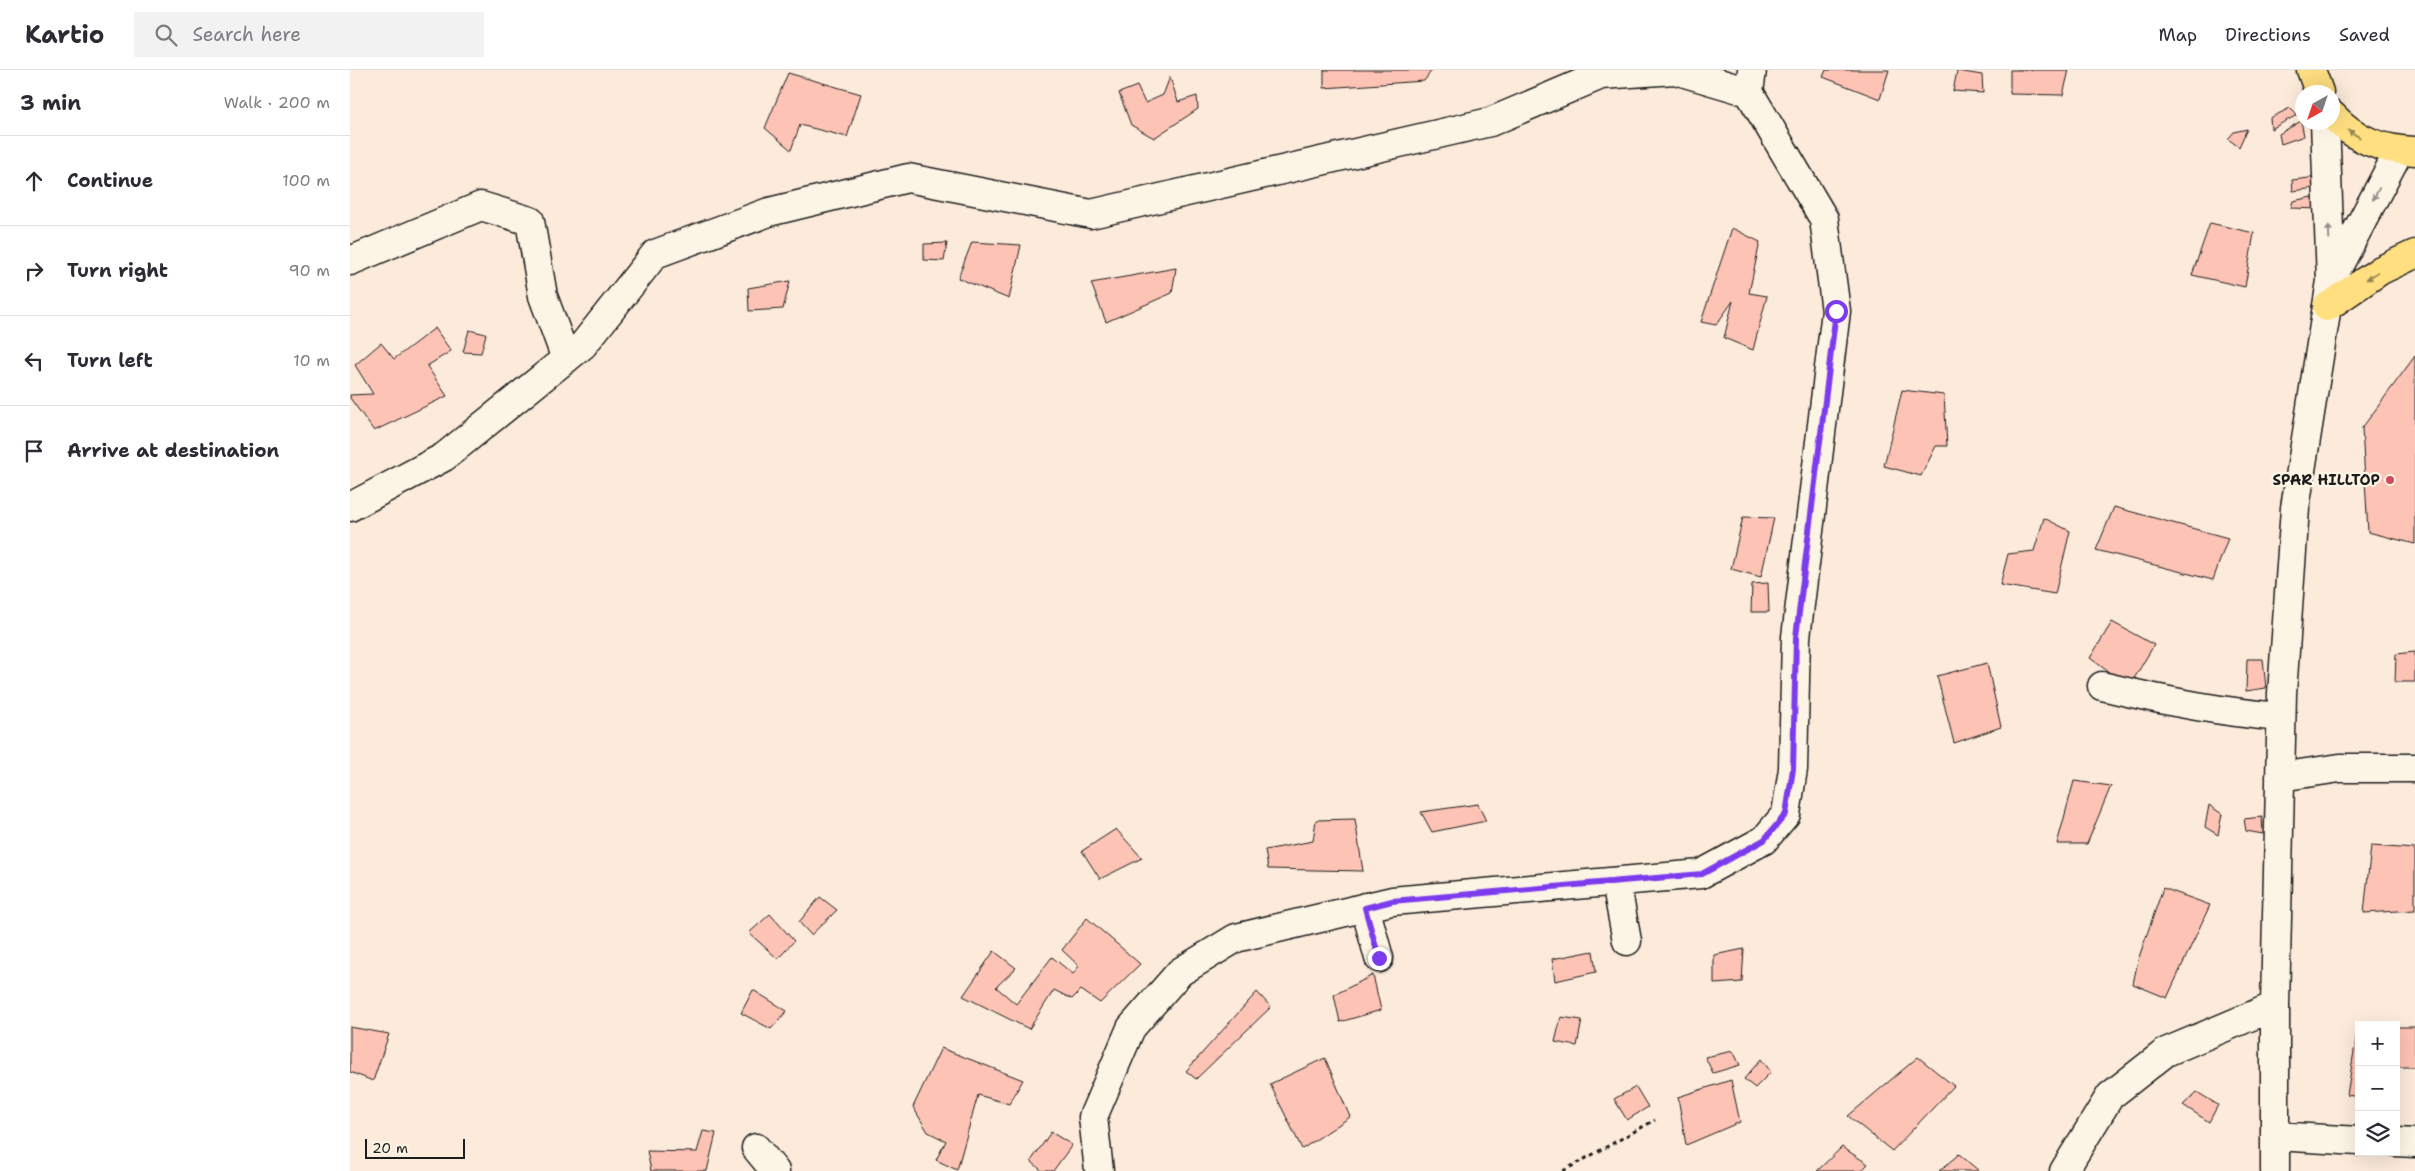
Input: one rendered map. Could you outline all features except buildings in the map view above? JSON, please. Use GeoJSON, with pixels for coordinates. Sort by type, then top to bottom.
{"type":"FeatureCollection","features":[{"type":"Feature","properties":{"kind":"main road"},"geometry":{"type":"LineString","coordinates":[[2311,70],[2316,85]]}},
{"type":"Feature","properties":{"kind":"main road"},"geometry":{"type":"LineString","coordinates":[[2340,124],[2370,144],[2411,151]]}},
{"type":"Feature","properties":{"kind":"main road"},"geometry":{"type":"LineString","coordinates":[[2329,294],[2415,254]]}},
{"type":"Feature","properties":{"kind":"street"},"geometry":{"type":"LineString","coordinates":[[350,506],[444,456],[584,345],[656,254],[769,212],[908,178],[1091,214],[1490,122],[1601,75],[1675,70],[1751,81],[1824,219],[1836,311],[1796,637],[1793,769],[1786,814],[1764,840],[1702,874],[1392,901],[1236,938],[1180,972],[1131,1028],[1093,1117],[1099,1171]]}},
{"type":"Feature","properties":{"kind":"street"},"geometry":{"type":"LineString","coordinates":[[2274,1171],[2275,1006],[2282,717],[2295,508],[2329,294],[2325,130]]}},
{"type":"Feature","properties":{"kind":"street"},"geometry":{"type":"LineString","coordinates":[[2329,294],[2411,151]]}},
{"type":"Feature","properties":{"kind":"street"},"geometry":{"type":"LineString","coordinates":[[350,261],[481,206],[530,221],[543,296],[566,359]]}},
{"type":"Feature","properties":{"kind":"street"},"geometry":{"type":"LineString","coordinates":[[2102,686],[2180,705],[2282,717]]}},
{"type":"Feature","properties":{"kind":"street"},"geometry":{"type":"LineString","coordinates":[[2280,777],[2340,768],[2415,768]]}},
{"type":"Feature","properties":{"kind":"street"},"geometry":{"type":"LineString","coordinates":[[1616,882],[1627,941]]}},
{"type":"Feature","properties":{"kind":"street"},"geometry":{"type":"LineString","coordinates":[[1365,908],[1379,958]]}},
{"type":"Feature","properties":{"kind":"street"},"geometry":{"type":"LineString","coordinates":[[2064,1171],[2110,1096],[2117,1090],[2166,1052],[2275,1006]]}},
{"type":"Feature","properties":{"kind":"street"},"geometry":{"type":"LineString","coordinates":[[2275,1136],[2355,1140]]}},
{"type":"Feature","properties":{"kind":"street"},"geometry":{"type":"LineString","coordinates":[[2400,1142],[2415,1143]]}},
{"type":"Feature","properties":{"kind":"street"},"geometry":{"type":"LineString","coordinates":[[756,1148],[775,1171]]}},
{"type":"Feature","properties":{"kind":"path"},"geometry":{"type":"LineString","coordinates":[[1562,1171],[1655,1120]]}},
{"type":"Feature","properties":{"kind":"place","name":"SPAR HILLTOP"},"geometry":{"type":"Point","coordinates":[2390,480]}},
{"type":"Feature","properties":{"kind":"route"},"geometry":{"type":"LineString","coordinates":[[1379,958],[1365,908],[1392,901],[1702,874],[1764,840],[1786,814],[1793,769],[1796,637],[1836,311]]}}]}
